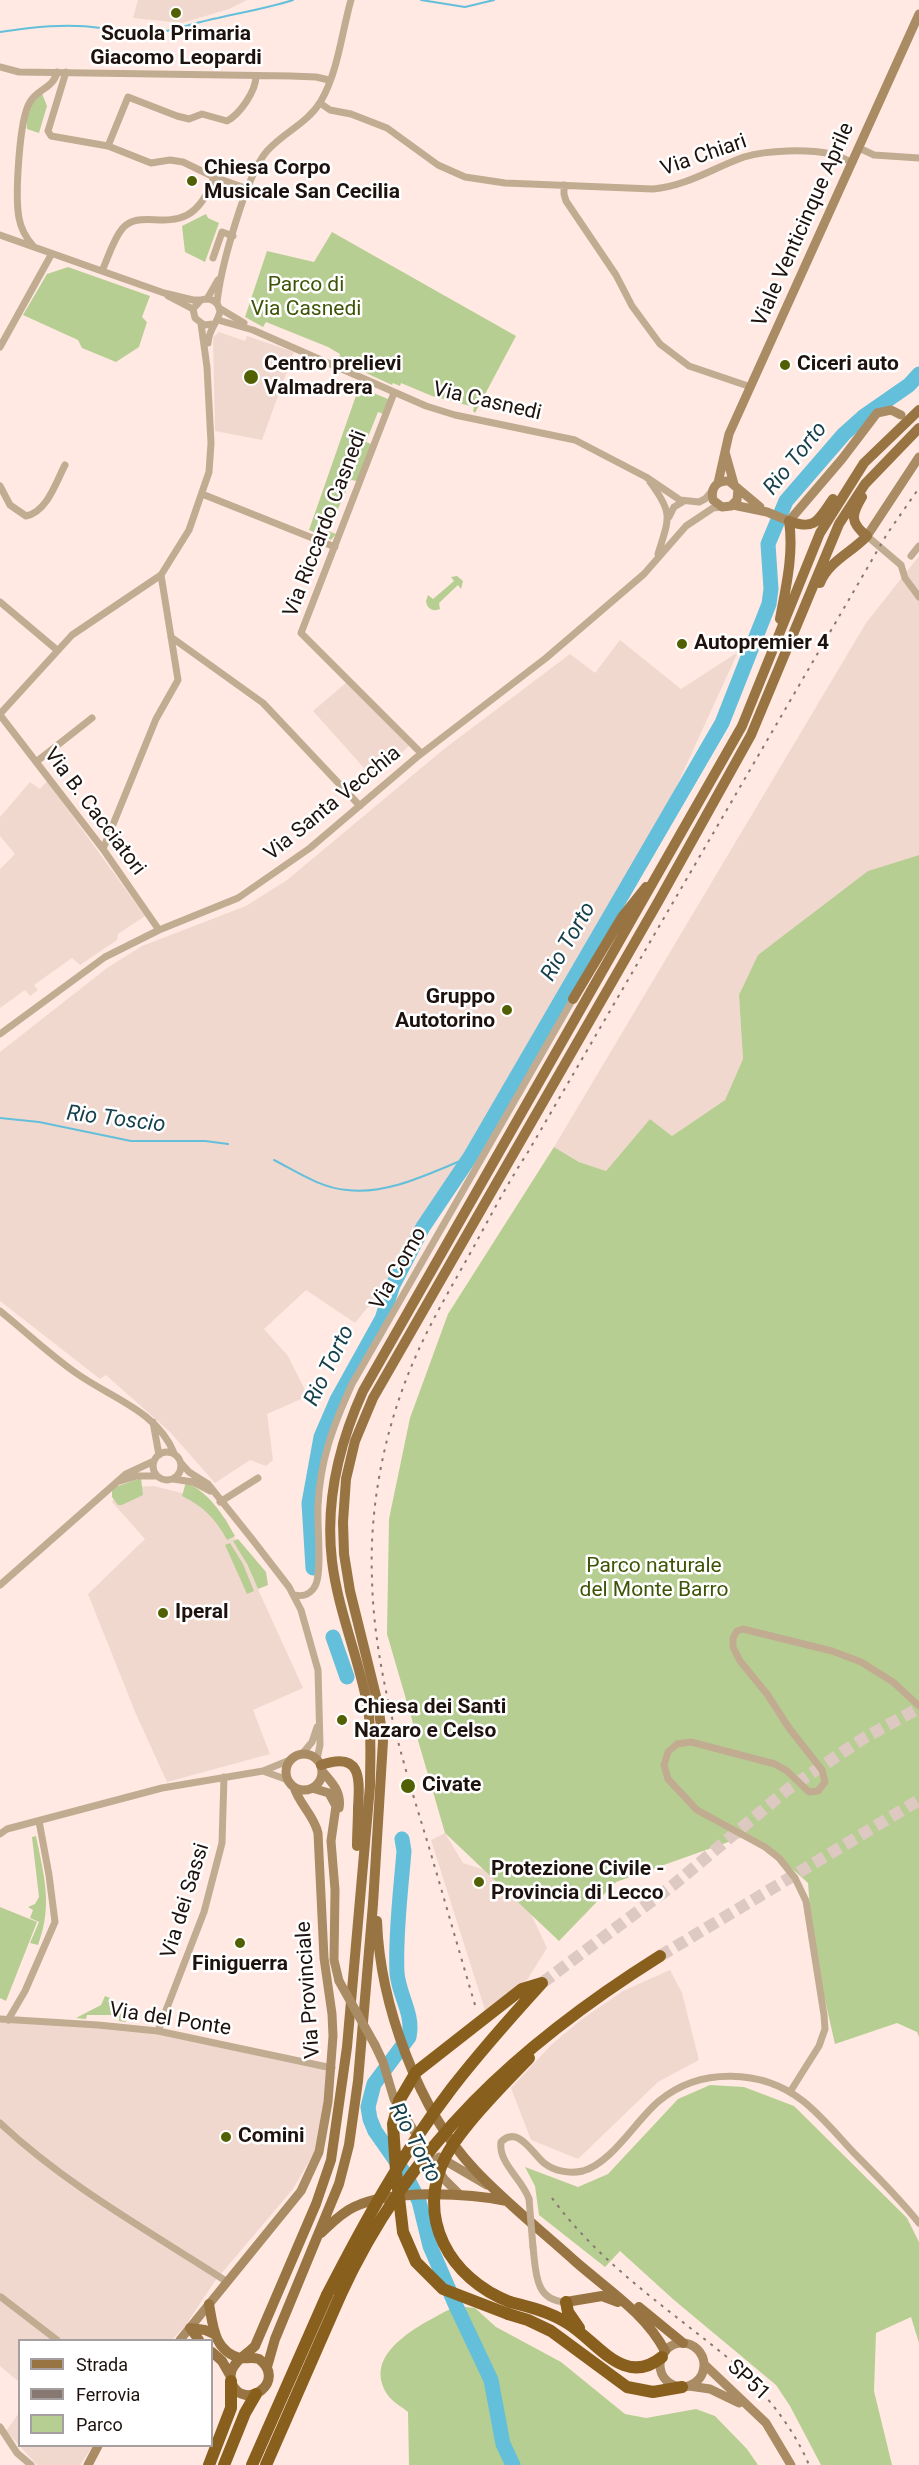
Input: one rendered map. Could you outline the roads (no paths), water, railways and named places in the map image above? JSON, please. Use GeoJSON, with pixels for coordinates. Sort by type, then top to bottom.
{"type":"FeatureCollection","features":[{"type":"Feature","properties":{"kind":"highway"},"geometry":{"type":"LineString","coordinates":[[266,2465],[357,2260],[383,2214],[415,2170],[475,2099],[524,2053],[576,2011],[660,1956]]}},
{"type":"Feature","properties":{"kind":"highway"},"geometry":{"type":"LineString","coordinates":[[252,2465],[327,2295],[383,2193],[452,2088],[542,1983],[522,1989],[416,2072],[399,2101],[393,2124],[396,2172],[403,2232],[416,2262],[443,2289],[509,2308],[552,2315],[568,2323],[625,2366],[638,2369],[652,2365],[663,2354]]}},
{"type":"Feature","properties":{"kind":"highway"},"geometry":{"type":"LineString","coordinates":[[576,2011],[521,2067],[458,2137],[445,2158],[437,2180],[435,2199],[436,2219],[441,2238],[449,2255],[475,2284],[528,2320],[551,2331],[627,2387],[653,2392],[685,2386]]}},
{"type":"Feature","properties":{"kind":"highway"},"geometry":{"type":"LineString","coordinates":[[566,2302],[576,2325],[596,2346]]}},
{"type":"Feature","properties":{"kind":"highway"},"geometry":{"type":"LineString","coordinates":[[208,2465],[231,2408],[231,2378]]}},
{"type":"Feature","properties":{"kind":"highway"},"geometry":{"type":"LineString","coordinates":[[224,2465],[245,2413],[256,2394]]}},
{"type":"Feature","properties":{"kind":"main road"},"geometry":{"type":"LineString","coordinates":[[786,520],[806,526],[812,525],[849,477],[919,410]]}},
{"type":"Feature","properties":{"kind":"main road"},"geometry":{"type":"LineString","coordinates":[[213,2353],[222,2361],[234,2387],[243,2394],[256,2394],[266,2386],[267,2367],[275,2339],[339,2184],[349,2145],[358,2081],[373,1904],[383,1741],[378,1704],[350,1591],[344,1554],[346,1479],[355,1441],[373,1398],[658,902],[751,735],[839,524],[865,484],[919,428]]}},
{"type":"Feature","properties":{"kind":"main road"},"geometry":{"type":"LineString","coordinates":[[231,2378],[234,2365],[255,2346],[316,2204],[331,2160],[347,2047],[370,1786],[371,1742],[368,1708],[338,1596],[332,1560],[330,1524],[335,1474],[350,1421],[363,1391],[742,726],[820,533],[864,463]]}},
{"type":"Feature","properties":{"kind":"main road"},"geometry":{"type":"LineString","coordinates":[[788,649],[811,607],[825,572],[831,564],[867,536],[856,527],[854,519],[860,501],[876,474]]}},
{"type":"Feature","properties":{"kind":"main road"},"geometry":{"type":"LineString","coordinates":[[776,642],[786,593],[791,535],[786,520]]}},
{"type":"Feature","properties":{"kind":"main road"},"geometry":{"type":"LineString","coordinates":[[573,999],[622,917],[665,864]]}},
{"type":"Feature","properties":{"kind":"main road"},"geometry":{"type":"LineString","coordinates":[[320,1765],[334,1760],[344,1761],[353,1766],[359,1776],[357,1916]]}},
{"type":"Feature","properties":{"kind":"main road"},"geometry":{"type":"LineString","coordinates":[[373,1904],[378,1950],[399,2035],[433,2112],[458,2150],[494,2188],[647,2324],[663,2354]]}},
{"type":"Feature","properties":{"kind":"main road"},"geometry":{"type":"LineString","coordinates":[[319,2235],[339,2216],[355,2206],[369,2202],[406,2196],[455,2194],[508,2201]]}},
{"type":"Feature","properties":{"kind":"main road"},"geometry":{"type":"LineString","coordinates":[[541,2230],[684,2343]]}},
{"type":"Feature","properties":{"kind":"main road"},"geometry":{"type":"LineString","coordinates":[[566,2302],[588,2298],[610,2298],[647,2324]]}},
{"type":"Feature","properties":{"kind":"main road"},"geometry":{"type":"LineString","coordinates":[[209,2304],[214,2334],[220,2345],[230,2353],[242,2358],[254,2357],[267,2367]]}},
{"type":"Feature","properties":{"kind":"main road"},"geometry":{"type":"LineString","coordinates":[[190,2328],[214,2334]]}},
{"type":"Feature","properties":{"kind":"main road"},"geometry":{"type":"LineString","coordinates":[[190,2328],[197,2339]]}},
{"type":"Feature","properties":{"kind":"street"},"geometry":{"type":"LineString","coordinates":[[207,367],[208,339],[218,306],[219,278],[255,170],[266,153],[307,119],[320,103],[343,39],[351,0]]}},
{"type":"Feature","properties":{"kind":"street","name":"Viale Venticinque Aprile"},"geometry":{"type":"LineString","coordinates":[[715,487],[729,434],[859,148],[916,31],[919,14]]}},
{"type":"Feature","properties":{"kind":"street"},"geometry":{"type":"LineString","coordinates":[[0,63],[10,69]]}},
{"type":"Feature","properties":{"kind":"street"},"geometry":{"type":"LineString","coordinates":[[0,67],[19,72],[316,77],[329,80]]}},
{"type":"Feature","properties":{"kind":"street"},"geometry":{"type":"LineString","coordinates":[[34,246],[22,231],[16,196],[27,108],[33,97],[53,83],[57,72]]}},
{"type":"Feature","properties":{"kind":"street"},"geometry":{"type":"LineString","coordinates":[[66,72],[48,134],[51,136],[108,146],[151,163],[170,160],[189,163],[214,177],[248,189]]}},
{"type":"Feature","properties":{"kind":"street"},"geometry":{"type":"LineString","coordinates":[[108,146],[128,97],[177,116],[189,118],[202,114],[227,121],[238,113],[256,76]]}},
{"type":"Feature","properties":{"kind":"street","name":"Via Chiari"},"geometry":{"type":"LineString","coordinates":[[320,103],[330,110],[351,114],[387,128],[438,165],[465,177],[505,183],[653,189],[669,188],[692,180],[742,158],[775,152],[831,154],[853,162]]}},
{"type":"Feature","properties":{"kind":"street"},"geometry":{"type":"LineString","coordinates":[[859,148],[873,155],[919,158]]}},
{"type":"Feature","properties":{"kind":"street"},"geometry":{"type":"LineString","coordinates":[[102,271],[122,229],[137,221],[178,219],[190,213],[207,197],[214,177]]}},
{"type":"Feature","properties":{"kind":"street"},"geometry":{"type":"LineString","coordinates":[[564,185],[567,201],[616,275],[627,299],[660,344],[689,366],[751,387]]}},
{"type":"Feature","properties":{"kind":"street"},"geometry":{"type":"LineString","coordinates":[[10,239],[18,237],[22,231]]}},
{"type":"Feature","properties":{"kind":"street"},"geometry":{"type":"LineString","coordinates":[[213,258],[222,232],[233,236]]}},
{"type":"Feature","properties":{"kind":"street"},"geometry":{"type":"LineString","coordinates":[[0,235],[34,246],[51,255],[164,293],[193,300],[204,299],[218,306]]}},
{"type":"Feature","properties":{"kind":"street"},"geometry":{"type":"LineString","coordinates":[[0,347],[51,255]]}},
{"type":"Feature","properties":{"kind":"street"},"geometry":{"type":"LineString","coordinates":[[193,309],[204,299],[219,278]]}},
{"type":"Feature","properties":{"kind":"street"},"geometry":{"type":"LineString","coordinates":[[0,714],[72,635],[160,575],[189,530],[209,472],[211,443],[207,367],[201,324],[195,318],[193,309],[164,293]]}},
{"type":"Feature","properties":{"kind":"street","name":"Via Casnedi"},"geometry":{"type":"LineString","coordinates":[[218,306],[254,330],[394,393],[455,415],[574,440],[646,477]]}},
{"type":"Feature","properties":{"kind":"street"},"geometry":{"type":"LineString","coordinates":[[201,324],[215,322]]}},
{"type":"Feature","properties":{"kind":"street","name":"Via Casnedi"},"geometry":{"type":"LineString","coordinates":[[215,322],[254,330]]}},
{"type":"Feature","properties":{"kind":"street","name":"Via Riccardo Casnedi"},"geometry":{"type":"LineString","coordinates":[[394,393],[301,633],[421,753]]}},
{"type":"Feature","properties":{"kind":"street"},"geometry":{"type":"LineString","coordinates":[[715,487],[715,502],[722,507],[733,505],[767,512],[786,520],[842,459],[877,413],[891,410],[901,415]]}},
{"type":"Feature","properties":{"kind":"street"},"geometry":{"type":"LineString","coordinates":[[725,452],[738,498],[733,505]]}},
{"type":"Feature","properties":{"kind":"street"},"geometry":{"type":"LineString","coordinates":[[919,457],[867,536],[901,565],[905,578],[919,597]]}},
{"type":"Feature","properties":{"kind":"street"},"geometry":{"type":"LineString","coordinates":[[0,486],[10,505],[26,516],[32,515],[45,504],[65,465]]}},
{"type":"Feature","properties":{"kind":"street"},"geometry":{"type":"LineString","coordinates":[[646,477],[676,498],[699,502],[725,481],[767,512]]}},
{"type":"Feature","properties":{"kind":"street"},"geometry":{"type":"LineString","coordinates":[[646,477],[661,497],[668,519],[676,526],[686,526]]}},
{"type":"Feature","properties":{"kind":"street"},"geometry":{"type":"LineString","coordinates":[[202,494],[335,547]]}},
{"type":"Feature","properties":{"kind":"street"},"geometry":{"type":"LineString","coordinates":[[657,556],[668,519],[674,507],[684,501]]}},
{"type":"Feature","properties":{"kind":"street","name":"Via Santa Vecchia"},"geometry":{"type":"LineString","coordinates":[[0,1034],[105,957],[159,930],[238,898],[310,848],[421,753],[546,658],[644,574],[657,556],[686,526],[713,508],[722,507]]}},
{"type":"Feature","properties":{"kind":"street"},"geometry":{"type":"LineString","coordinates":[[901,565],[919,546]]}},
{"type":"Feature","properties":{"kind":"street"},"geometry":{"type":"LineString","coordinates":[[103,849],[156,719],[178,680],[160,575]]}},
{"type":"Feature","properties":{"kind":"street"},"geometry":{"type":"LineString","coordinates":[[0,602],[57,651]]}},
{"type":"Feature","properties":{"kind":"street"},"geometry":{"type":"LineString","coordinates":[[171,637],[263,703],[360,806]]}},
{"type":"Feature","properties":{"kind":"street","name":"Via B. Cacciatori"},"geometry":{"type":"LineString","coordinates":[[0,714],[103,849],[159,930]]}},
{"type":"Feature","properties":{"kind":"street"},"geometry":{"type":"LineString","coordinates":[[36,762],[92,718]]}},
{"type":"Feature","properties":{"kind":"street","name":"Via Como"},"geometry":{"type":"LineString","coordinates":[[294,1595],[309,1593],[317,1581],[318,1506],[322,1463],[329,1437],[352,1384],[573,999]]}},
{"type":"Feature","properties":{"kind":"street"},"geometry":{"type":"LineString","coordinates":[[0,1311],[76,1373],[153,1422],[169,1440],[174,1453],[189,1472],[208,1485],[258,1546],[294,1595],[315,1656],[320,1688],[318,1724],[320,1781],[310,1789]]}},
{"type":"Feature","properties":{"kind":"street"},"geometry":{"type":"LineString","coordinates":[[153,1422],[156,1458],[153,1469],[157,1476]]}},
{"type":"Feature","properties":{"kind":"street"},"geometry":{"type":"LineString","coordinates":[[0,1585],[126,1474],[166,1452],[174,1453]]}},
{"type":"Feature","properties":{"kind":"street"},"geometry":{"type":"LineString","coordinates":[[173,1479],[181,1471],[182,1463]]}},
{"type":"Feature","properties":{"kind":"street"},"geometry":{"type":"LineString","coordinates":[[115,1484],[137,1476],[157,1476],[165,1480],[193,1482],[214,1494]]}},
{"type":"Feature","properties":{"kind":"street"},"geometry":{"type":"LineString","coordinates":[[220,1502],[258,1478]]}},
{"type":"Feature","properties":{"kind":"street"},"geometry":{"type":"LineString","coordinates":[[790,2092],[819,2046],[825,2025],[810,1918],[803,1893],[790,1870],[772,1852],[697,1810],[668,1779],[665,1760],[674,1746],[691,1742],[775,1764],[787,1771],[809,1792],[818,1791],[824,1786],[825,1775],[821,1767],[736,1655],[733,1638],[737,1631],[743,1629],[832,1650],[861,1662],[893,1682],[919,1706]]}},
{"type":"Feature","properties":{"kind":"street"},"geometry":{"type":"LineString","coordinates":[[2,1830],[162,1788],[262,1771],[302,1754],[312,1742],[318,1724]]}},
{"type":"Feature","properties":{"kind":"street"},"geometry":{"type":"LineString","coordinates":[[302,1754],[309,1754],[336,1787],[340,1796],[340,1807],[334,1818]]}},
{"type":"Feature","properties":{"kind":"street"},"geometry":{"type":"LineString","coordinates":[[290,1760],[285,1771],[291,1784]]}},
{"type":"Feature","properties":{"kind":"street"},"geometry":{"type":"LineString","coordinates":[[262,1771],[291,1784],[324,1790],[332,1796],[336,1806],[331,1842],[335,1890],[333,1950],[339,1981],[383,2062],[394,2099],[455,2194]]}},
{"type":"Feature","properties":{"kind":"street","name":"Via dei Sassi"},"geometry":{"type":"LineString","coordinates":[[158,2031],[204,1912],[222,1843],[224,1777]]}},
{"type":"Feature","properties":{"kind":"street","name":"Via Provinciale"},"geometry":{"type":"LineString","coordinates":[[181,2339],[301,2191],[319,2152],[332,2068],[332,2014],[324,1958],[318,1833],[313,1817],[297,1798],[291,1784]]}},
{"type":"Feature","properties":{"kind":"street","name":"Via Provinciale"},"geometry":{"type":"LineString","coordinates":[[307,1809],[310,1789]]}},
{"type":"Feature","properties":{"kind":"street"},"geometry":{"type":"LineString","coordinates":[[4,2020],[25,1991],[55,1922],[39,1821]]}},
{"type":"Feature","properties":{"kind":"street","name":"Via del Ponte"},"geometry":{"type":"LineString","coordinates":[[4,2020],[158,2031],[332,2068]]}},
{"type":"Feature","properties":{"kind":"street"},"geometry":{"type":"LineString","coordinates":[[566,2302],[555,2302],[540,2289],[533,2247],[529,2199],[525,2188],[502,2154],[501,2142],[507,2137],[522,2140],[552,2168],[576,2172],[598,2163],[657,2102],[674,2090],[714,2077],[743,2077],[767,2082],[790,2092],[813,2110],[919,2223]]}},
{"type":"Feature","properties":{"kind":"street"},"geometry":{"type":"LineString","coordinates":[[0,2123],[33,2154],[119,2213],[226,2281]]}},
{"type":"Feature","properties":{"kind":"street"},"geometry":{"type":"LineString","coordinates":[[426,2146],[453,2166],[494,2188]]}},
{"type":"Feature","properties":{"kind":"street"},"geometry":{"type":"LineString","coordinates":[[1,2297],[56,2339]]}},
{"type":"Feature","properties":{"kind":"street"},"geometry":{"type":"LineString","coordinates":[[676,2343],[684,2343],[696,2347],[704,2358],[705,2365],[700,2378],[685,2386],[669,2382],[661,2371],[663,2354],[676,2343]]}},
{"type":"Feature","properties":{"kind":"street","name":"SP51"},"geometry":{"type":"LineString","coordinates":[[705,2365],[766,2423],[791,2465]]}},
{"type":"Feature","properties":{"kind":"street","name":"SP51"},"geometry":{"type":"LineString","coordinates":[[685,2386],[700,2386],[724,2394],[766,2423]]}},
{"type":"Feature","properties":{"kind":"street"},"geometry":{"type":"LineString","coordinates":[[0,2427],[17,2453],[31,2465]]}},
{"type":"Feature","properties":{"kind":"street"},"geometry":{"type":"LineString","coordinates":[[88,2465],[97,2447]]}},
{"type":"Feature","properties":{"kind":"waterway"},"geometry":{"type":"LineString","coordinates":[[0,32],[37,27],[76,26],[147,34],[293,0]]}},
{"type":"Feature","properties":{"kind":"waterway"},"geometry":{"type":"LineString","coordinates":[[421,0],[465,7],[494,0]]}},
{"type":"Feature","properties":{"kind":"waterway","name":"Rio Torto"},"geometry":{"type":"LineString","coordinates":[[313,1568],[309,1503],[321,1437],[337,1400],[382,1319],[393,1285],[423,1227],[470,1157],[722,723],[769,604],[771,589],[768,544],[786,501],[844,434],[863,417],[909,385],[919,374]]}},
{"type":"Feature","properties":{"kind":"waterway","name":"Rio Toscio"},"geometry":{"type":"LineString","coordinates":[[0,1118],[39,1122],[131,1141],[205,1141],[228,1144]]}},
{"type":"Feature","properties":{"kind":"waterway","name":"Rio Toscio"},"geometry":{"type":"LineString","coordinates":[[274,1160],[309,1179],[328,1186],[363,1191],[410,1181],[470,1157]]}},
{"type":"Feature","properties":{"kind":"waterway","name":"Rio Torto"},"geometry":{"type":"LineString","coordinates":[[333,1637],[347,1677]]}},
{"type":"Feature","properties":{"kind":"waterway","name":"Rio Torto"},"geometry":{"type":"LineString","coordinates":[[402,1839],[404,1851],[397,1973],[410,2021],[410,2029],[409,2037],[374,2084],[368,2107],[370,2119],[375,2131],[405,2174],[419,2201],[430,2246],[491,2380],[503,2444],[513,2465]]}},
{"type":"Feature","properties":{"kind":"tunnel"},"geometry":{"type":"LineString","coordinates":[[542,1983],[672,1886],[788,1789],[864,1738],[919,1708]]}},
{"type":"Feature","properties":{"kind":"tunnel"},"geometry":{"type":"LineString","coordinates":[[660,1956],[919,1800]]}},
{"type":"Feature","properties":{"kind":"railway"},"geometry":{"type":"LineString","coordinates":[[475,2005],[399,1747],[378,1646],[372,1579],[373,1523],[387,1438],[415,1358],[506,1188],[887,534],[919,488]]}},
{"type":"Feature","properties":{"kind":"railway"},"geometry":{"type":"LineString","coordinates":[[552,2198],[571,2222],[614,2266],[744,2373],[786,2423],[809,2465]]}},
{"type":"Feature","properties":{"kind":"place","name":"Scuola Primaria Giacomo Leopardi"},"geometry":{"type":"Point","coordinates":[176,13]}},
{"type":"Feature","properties":{"kind":"place","name":"Chiesa Corpo Musicale San Cecilia"},"geometry":{"type":"Point","coordinates":[192,181]}},
{"type":"Feature","properties":{"kind":"place","name":"Ciceri auto"},"geometry":{"type":"Point","coordinates":[785,365]}},
{"type":"Feature","properties":{"kind":"place","name":"Centro prelievi Valmadrera"},"geometry":{"type":"Point","coordinates":[251,377]}},
{"type":"Feature","properties":{"kind":"place","name":"Autopremier 4"},"geometry":{"type":"Point","coordinates":[682,644]}},
{"type":"Feature","properties":{"kind":"place","name":"Gruppo Autotorino"},"geometry":{"type":"Point","coordinates":[507,1010]}},
{"type":"Feature","properties":{"kind":"place","name":"Iperal"},"geometry":{"type":"Point","coordinates":[163,1613]}},
{"type":"Feature","properties":{"kind":"place","name":"Chiesa dei Santi Nazaro e Celso"},"geometry":{"type":"Point","coordinates":[342,1720]}},
{"type":"Feature","properties":{"kind":"place","name":"Civate"},"geometry":{"type":"Point","coordinates":[408,1786]}},
{"type":"Feature","properties":{"kind":"place","name":"Protezione Civile - Provincia di Lecco"},"geometry":{"type":"Point","coordinates":[479,1882]}},
{"type":"Feature","properties":{"kind":"place","name":"Finiguerra"},"geometry":{"type":"Point","coordinates":[240,1943]}},
{"type":"Feature","properties":{"kind":"place","name":"Comini"},"geometry":{"type":"Point","coordinates":[226,2137]}},
{"type":"Feature","properties":{"kind":"park label","name":"Parco di Via Casnedi"},"geometry":{"type":"Point","coordinates":[306,298]}},
{"type":"Feature","properties":{"kind":"park label","name":"Parco naturale del Monte Barro"},"geometry":{"type":"Point","coordinates":[654,1579]}}]}
